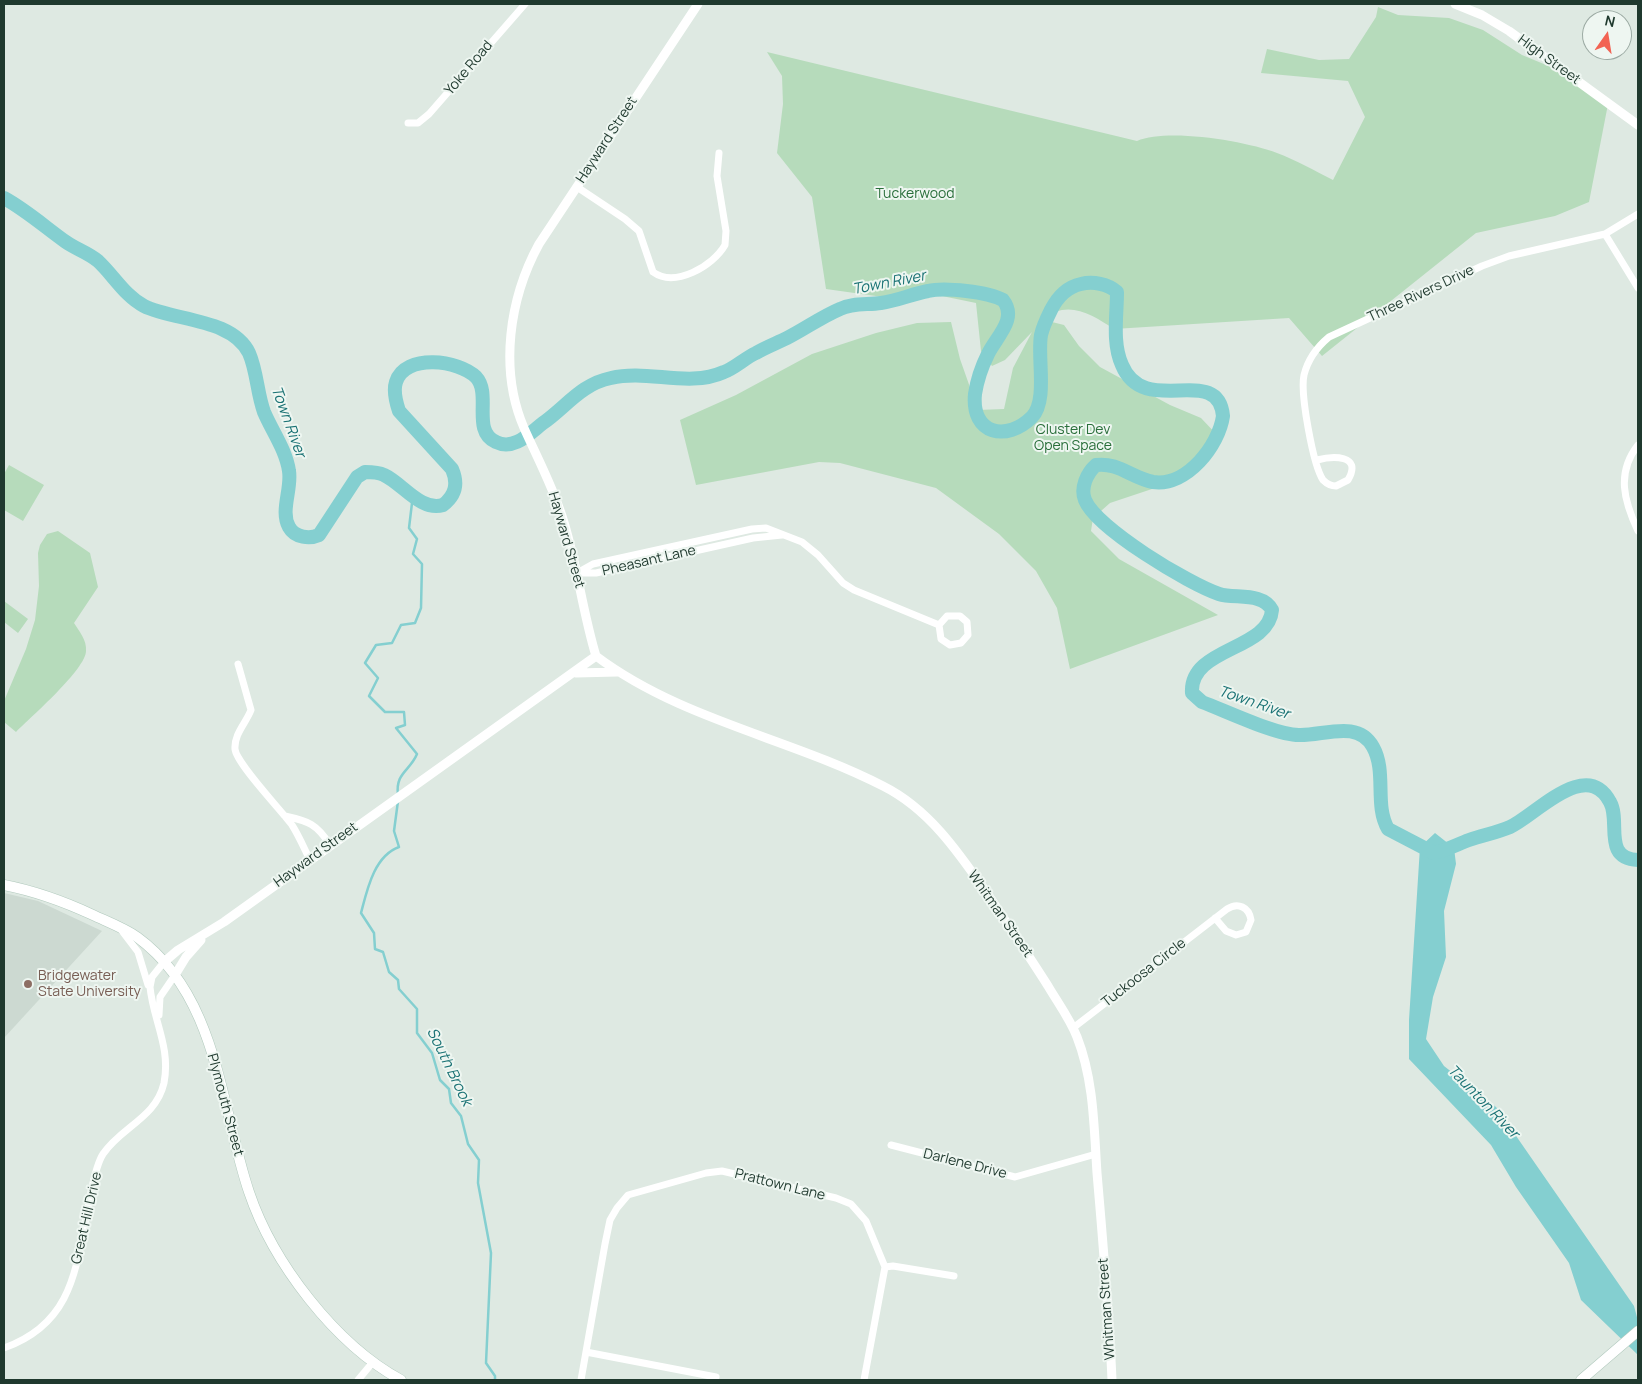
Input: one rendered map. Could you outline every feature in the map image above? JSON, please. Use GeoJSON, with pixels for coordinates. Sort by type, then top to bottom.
{"type":"FeatureCollection","features":[{"type":"Feature","properties":{"kind":"main road","name":"Plymouth Street"},"geometry":{"type":"LineString","coordinates":[[4,885],[55,899],[118,926],[138,938],[164,962],[189,997],[207,1039],[241,1166],[263,1226],[285,1262],[313,1301],[340,1333],[373,1362],[401,1380]]}},
{"type":"Feature","properties":{"kind":"main road"},"geometry":{"type":"LineString","coordinates":[[1580,1380],[1638,1331]]}},
{"type":"Feature","properties":{"kind":"street","name":"Yoke Road"},"geometry":{"type":"LineString","coordinates":[[408,123],[418,124],[429,114],[525,4]]}},
{"type":"Feature","properties":{"kind":"street","name":"Hayward Street"},"geometry":{"type":"LineString","coordinates":[[164,962],[596,656],[577,573],[558,503],[524,428],[515,399],[510,366],[512,332],[517,301],[526,271],[536,249],[698,4]]}},
{"type":"Feature","properties":{"kind":"street","name":"High Street"},"geometry":{"type":"LineString","coordinates":[[1455,4],[1482,14],[1509,31],[1638,126]]}},
{"type":"Feature","properties":{"kind":"street"},"geometry":{"type":"LineString","coordinates":[[577,187],[626,219],[640,231],[653,272],[664,278],[677,278],[707,263],[726,245],[726,231],[718,176],[719,153]]}},
{"type":"Feature","properties":{"kind":"street","name":"Three Rivers Drive"},"geometry":{"type":"LineString","coordinates":[[1317,460],[1335,456],[1346,460],[1351,470],[1348,480],[1336,486],[1327,484],[1321,476],[1305,416],[1303,383],[1313,354],[1330,337],[1495,260],[1605,234],[1638,214]]}},
{"type":"Feature","properties":{"kind":"street"},"geometry":{"type":"LineString","coordinates":[[1605,234],[1638,288]]}},
{"type":"Feature","properties":{"kind":"street"},"geometry":{"type":"LineString","coordinates":[[1638,445],[1629,458],[1623,482],[1627,507],[1638,531]]}},
{"type":"Feature","properties":{"kind":"street","name":"Pheasant Lane"},"geometry":{"type":"LineString","coordinates":[[577,573],[593,564],[756,528],[769,529],[806,544],[843,583],[854,590],[939,625]]}},
{"type":"Feature","properties":{"kind":"street","name":"Pheasant Lane"},"geometry":{"type":"LineString","coordinates":[[577,573],[596,573],[753,538],[782,535]]}},
{"type":"Feature","properties":{"kind":"street"},"geometry":{"type":"LineString","coordinates":[[688,543],[690,552]]}},
{"type":"Feature","properties":{"kind":"street"},"geometry":{"type":"LineString","coordinates":[[665,548],[667,558]]}},
{"type":"Feature","properties":{"kind":"street"},"geometry":{"type":"LineString","coordinates":[[957,615],[967,622],[968,635],[961,643],[950,645],[941,639],[939,625],[947,616],[957,615]]}},
{"type":"Feature","properties":{"kind":"street","name":"Whitman Street"},"geometry":{"type":"LineString","coordinates":[[596,656],[618,672],[701,712],[870,779],[911,803],[930,820],[977,880],[1026,951],[1073,1028],[1087,1073],[1096,1154],[1112,1380]]}},
{"type":"Feature","properties":{"kind":"street"},"geometry":{"type":"LineString","coordinates":[[238,664],[252,710],[236,737],[235,751],[248,773],[293,827],[310,860]]}},
{"type":"Feature","properties":{"kind":"street"},"geometry":{"type":"LineString","coordinates":[[574,673],[618,672]]}},
{"type":"Feature","properties":{"kind":"street"},"geometry":{"type":"LineString","coordinates":[[285,816],[309,821],[323,833],[330,845]]}},
{"type":"Feature","properties":{"kind":"street","name":"Tuckoosa Circle"},"geometry":{"type":"LineString","coordinates":[[1073,1028],[1214,918],[1229,907],[1236,905],[1248,910],[1252,920],[1246,932],[1236,935],[1226,931],[1214,918]]}},
{"type":"Feature","properties":{"kind":"street","name":"Great Hill Drive"},"geometry":{"type":"LineString","coordinates":[[4,1348],[24,1339],[42,1327],[60,1308],[69,1292],[93,1185],[103,1154],[147,1114],[161,1092],[166,1061],[159,1021],[142,959],[118,926]]}},
{"type":"Feature","properties":{"kind":"street","name":"Hayward Street"},"geometry":{"type":"LineString","coordinates":[[174,975],[189,953],[207,933]]}},
{"type":"Feature","properties":{"kind":"street","name":"Great Hill Drive"},"geometry":{"type":"LineString","coordinates":[[152,1000],[151,980],[164,962]]}},
{"type":"Feature","properties":{"kind":"street","name":"Great Hill Drive"},"geometry":{"type":"LineString","coordinates":[[159,1021],[160,997],[174,975]]}},
{"type":"Feature","properties":{"kind":"street","name":"Darlene Drive"},"geometry":{"type":"LineString","coordinates":[[891,1145],[1015,1176],[1096,1154]]}},
{"type":"Feature","properties":{"kind":"street","name":"Prattown Lane"},"geometry":{"type":"LineString","coordinates":[[581,1380],[610,1220],[628,1195],[706,1173],[732,1172],[836,1198],[850,1204],[866,1221],[885,1267]]}},
{"type":"Feature","properties":{"kind":"street"},"geometry":{"type":"LineString","coordinates":[[864,1380],[885,1267],[893,1266],[954,1276]]}},
{"type":"Feature","properties":{"kind":"street"},"geometry":{"type":"LineString","coordinates":[[586,1352],[716,1376]]}},
{"type":"Feature","properties":{"kind":"street"},"geometry":{"type":"LineString","coordinates":[[358,1380],[373,1362]]}},
{"type":"Feature","properties":{"kind":"shaded area","name":"Bridgewater State University"},"geometry":{"type":"Polygon","coordinates":[[[4,893],[38,901],[102,931],[4,1038],[4,893]]]}},
{"type":"Feature","properties":{"kind":"green space","name":"Tuckerwood"},"geometry":{"type":"Polygon","coordinates":[[[1378,7],[1398,15],[1449,18],[1483,30],[1522,55],[1568,74],[1609,99],[1589,202],[1555,216],[1476,233],[1322,356],[1289,318],[1114,329],[1088,314],[1070,309],[1052,313],[1044,320],[1064,325],[1079,346],[1100,367],[1170,405],[1201,418],[1219,437],[1211,456],[1191,476],[1110,503],[1093,518],[1091,531],[1119,559],[1218,615],[1070,669],[1057,608],[1036,571],[999,534],[936,488],[840,463],[819,462],[696,485],[680,420],[736,395],[812,354],[876,333],[917,323],[951,322],[960,359],[978,410],[1004,409],[1013,368],[1032,332],[1005,360],[992,366],[981,351],[976,303],[942,296],[883,297],[826,289],[812,197],[777,153],[783,104],[782,76],[767,52],[1137,141],[1151,137],[1186,136],[1246,144],[1284,156],[1333,180],[1365,117],[1348,81],[1261,73],[1267,49],[1319,60],[1349,59],[1376,17],[1378,7]]]}},
{"type":"Feature","properties":{"kind":"green space"},"geometry":{"type":"Polygon","coordinates":[[[9,465],[44,485],[23,521],[4,510],[4,474],[9,465]]]}},
{"type":"Feature","properties":{"kind":"green space"},"geometry":{"type":"Polygon","coordinates":[[[58,531],[90,553],[98,587],[74,623],[84,639],[86,651],[84,659],[68,681],[16,732],[4,722],[4,701],[26,649],[35,620],[39,586],[38,553],[40,545],[47,534],[58,531]]]}},
{"type":"Feature","properties":{"kind":"green space"},"geometry":{"type":"Polygon","coordinates":[[[4,601],[28,619],[18,633],[4,622],[4,601]]]}},
{"type":"Feature","properties":{"kind":"water","name":"Taunton River"},"geometry":{"type":"Polygon","coordinates":[[[1435,833],[1454,848],[1456,864],[1444,911],[1446,957],[1433,997],[1426,1039],[1444,1066],[1496,1107],[1634,1306],[1638,1321],[1638,1355],[1581,1300],[1569,1263],[1516,1187],[1491,1145],[1409,1059],[1409,1020],[1420,847],[1435,833]]]}},
{"type":"Feature","properties":{"kind":"waterway","name":"Town River"},"geometry":{"type":"LineString","coordinates":[[4,198],[28,213],[66,242],[94,258],[137,302],[156,311],[216,327],[230,333],[241,342],[252,360],[264,412],[282,448],[287,463],[289,485],[286,514],[289,527],[295,533],[307,537],[319,535],[357,477],[365,472],[384,475],[419,501],[427,504],[443,505],[451,497],[455,488],[452,469],[399,411],[396,400],[395,385],[401,373],[421,363],[446,363],[468,371],[476,377],[482,393],[485,430],[489,437],[496,442],[509,444],[515,443],[527,436],[574,397],[600,381],[625,376],[682,379],[710,376],[728,370],[752,355],[845,307],[887,302],[935,290],[966,291],[996,297],[1003,300],[1007,307],[1007,321],[986,359],[978,379],[975,394],[975,408],[979,418],[985,426],[1002,432],[1022,425],[1037,410],[1041,390],[1041,335],[1056,301],[1067,290],[1076,285],[1086,283],[1105,285],[1117,292],[1117,348],[1122,365],[1132,380],[1146,388],[1162,391],[1195,390],[1208,393],[1218,401],[1223,416],[1215,439],[1208,451],[1199,462],[1178,478],[1166,482],[1153,482],[1118,468],[1096,465],[1085,481],[1083,491],[1085,500],[1093,512],[1106,525],[1166,567],[1219,594],[1255,598],[1268,604],[1272,610],[1268,623],[1258,634],[1215,657],[1203,666],[1194,678],[1192,693],[1202,702],[1251,722],[1289,734],[1308,735],[1349,731],[1358,733],[1366,738],[1373,747],[1377,757],[1382,810],[1388,829],[1434,853]]}},
{"type":"Feature","properties":{"kind":"waterway","name":"South Brook"},"geometry":{"type":"LineString","coordinates":[[398,795],[401,777],[417,754],[396,728],[405,725],[404,712],[385,712],[369,696],[378,678],[365,663],[376,645],[392,643],[401,625],[415,623],[421,608],[422,564],[413,554],[417,539],[409,528],[412,503],[416,498]]}},
{"type":"Feature","properties":{"kind":"waterway"},"geometry":{"type":"LineString","coordinates":[[1437,852],[1510,827],[1560,794],[1574,787],[1588,785],[1600,790],[1610,802],[1613,810],[1616,846],[1620,853],[1627,858],[1638,860]]}},
{"type":"Feature","properties":{"kind":"waterway","name":"South Brook"},"geometry":{"type":"LineString","coordinates":[[398,801],[394,831],[399,847],[390,851],[378,866],[369,884],[361,913],[374,933],[375,949],[383,952],[389,972],[398,980],[399,989],[417,1009],[417,1033],[432,1053],[440,1080],[449,1089],[451,1103],[461,1116],[468,1144],[479,1160],[478,1183],[491,1253],[486,1363],[495,1376],[495,1380]]}},
{"type":"Feature","properties":{"kind":"place","name":"Bridgewater State University"},"geometry":{"type":"Point","coordinates":[28,984]}},
{"type":"Feature","properties":{"kind":"park label","name":"Cluster Dev Open Space"},"geometry":{"type":"Point","coordinates":[1073,438]}}]}
